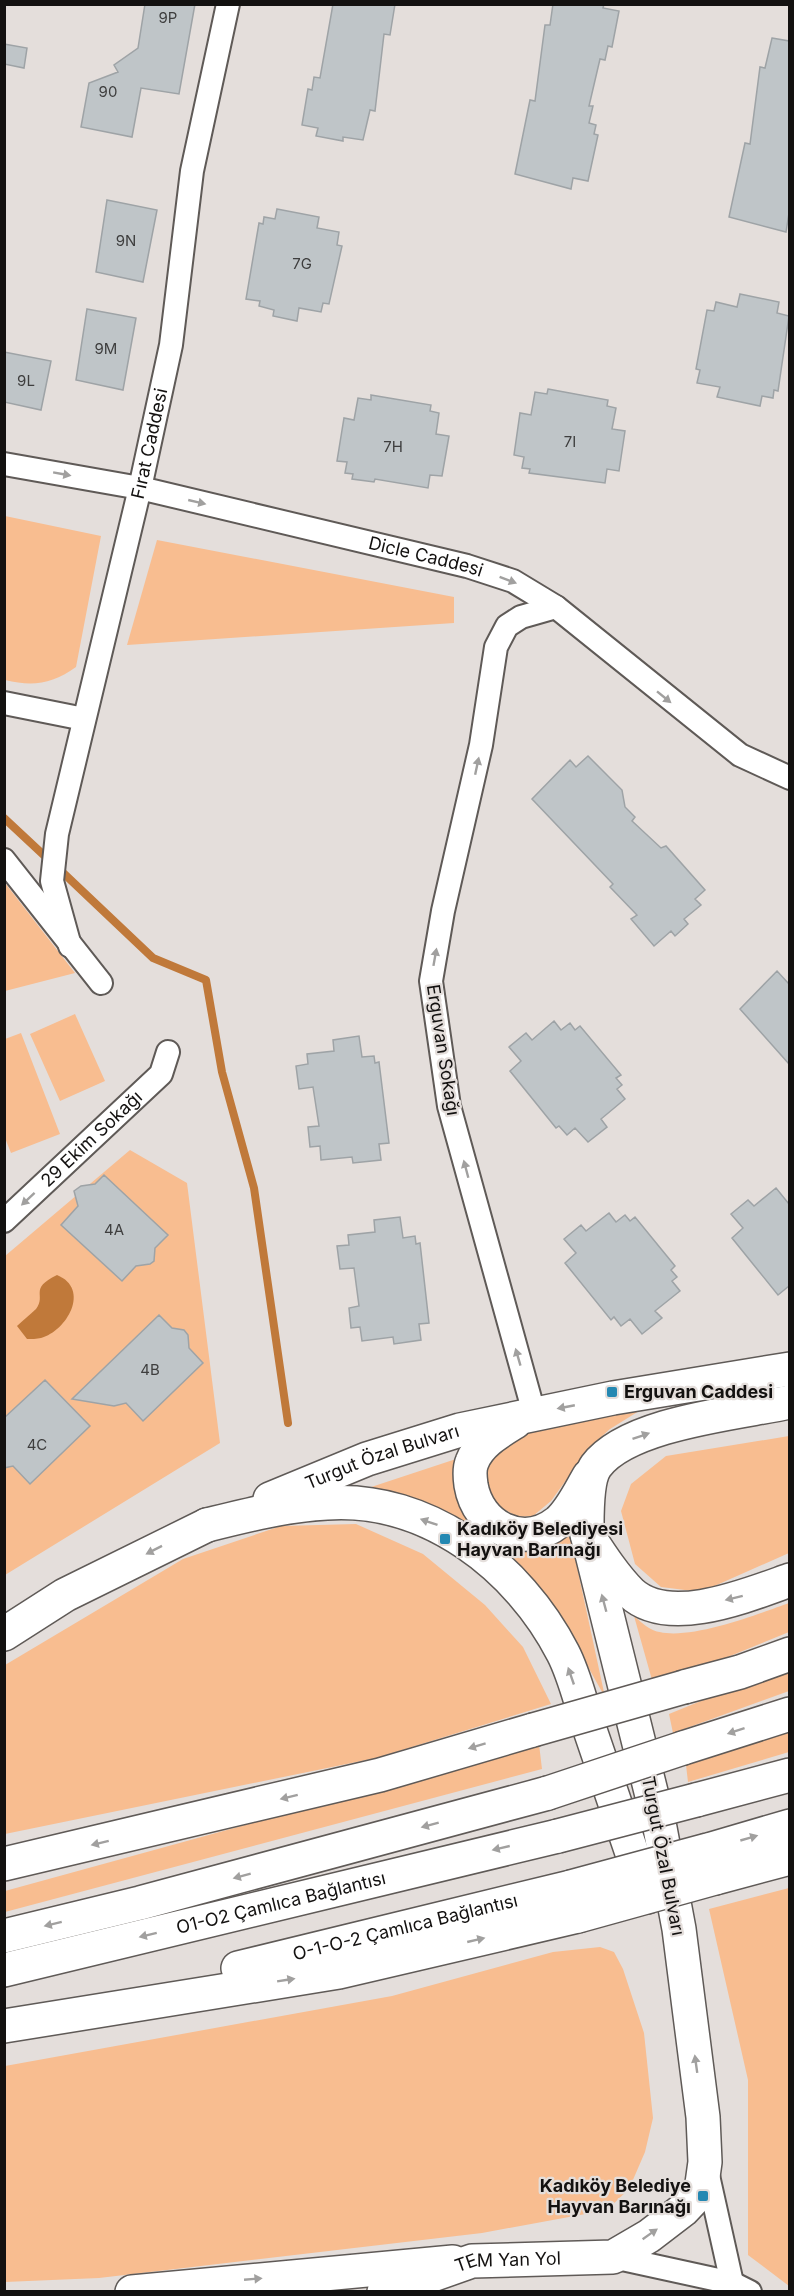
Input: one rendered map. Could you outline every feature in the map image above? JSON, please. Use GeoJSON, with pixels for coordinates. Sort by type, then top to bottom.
{"type":"FeatureCollection","features":[{"type":"Feature","properties":{"kind":"main road","name":"Turgut Özal Bulvarı"},"geometry":{"type":"LineString","coordinates":[[4,1634],[65,1595],[207,1525],[366,1459],[460,1430],[528,1415],[789,1369]]}},
{"type":"Feature","properties":{"kind":"main road"},"geometry":{"type":"LineString","coordinates":[[528,1415],[489,1438],[472,1462],[470,1477],[477,1506],[493,1524],[520,1534],[544,1530],[559,1521],[595,1468],[617,1446],[641,1435],[789,1402]]}},
{"type":"Feature","properties":{"kind":"main road","name":"Turgut Özal Bulvarı"},"geometry":{"type":"LineString","coordinates":[[595,1468],[588,1498],[586,1534],[660,1828],[679,1929],[691,2030]]}},
{"type":"Feature","properties":{"kind":"main road"},"geometry":{"type":"LineString","coordinates":[[207,1525],[270,1510],[329,1502],[387,1508],[441,1526],[504,1572],[536,1609],[564,1654],[691,2030]]}},
{"type":"Feature","properties":{"kind":"main road"},"geometry":{"type":"LineString","coordinates":[[586,1534],[633,1594],[655,1605],[688,1609],[750,1594],[789,1580]]}},
{"type":"Feature","properties":{"kind":"main road"},"geometry":{"type":"LineString","coordinates":[[4,1864],[380,1775],[740,1672],[789,1654]]}},
{"type":"Feature","properties":{"kind":"main road"},"geometry":{"type":"LineString","coordinates":[[4,1936],[140,1903],[548,1793],[789,1714]]}},
{"type":"Feature","properties":{"kind":"main road","name":"O1-O2 Çamlıca Bağlantısı"},"geometry":{"type":"LineString","coordinates":[[4,1970],[558,1836],[789,1775]]}},
{"type":"Feature","properties":{"kind":"main road"},"geometry":{"type":"LineString","coordinates":[[712,1864],[789,1826]]}},
{"type":"Feature","properties":{"kind":"main road"},"geometry":{"type":"LineString","coordinates":[[13,2024],[339,1972],[574,1901],[712,1864],[789,1858]]}},
{"type":"Feature","properties":{"kind":"main road","name":"TEM Yan Yol"},"geometry":{"type":"LineString","coordinates":[[132,2292],[472,2260],[613,2257],[649,2236],[683,2210],[701,2191],[705,2162],[703,2117],[691,2030]]}},
{"type":"Feature","properties":{"kind":"main road"},"geometry":{"type":"LineString","coordinates":[[384,2292],[472,2260]]}},
{"type":"Feature","properties":{"kind":"street","name":"Fırat Caddesi"},"geometry":{"type":"LineString","coordinates":[[70,946],[52,879],[56,846],[84,719],[141,489],[171,345],[192,171],[228,4]]}},
{"type":"Feature","properties":{"kind":"street","name":"Dicle Caddesi"},"geometry":{"type":"LineString","coordinates":[[4,464],[141,489],[467,566],[513,581],[556,607],[670,702],[740,755],[789,778]]}},
{"type":"Feature","properties":{"kind":"street","name":"Erguvan Sokağı"},"geometry":{"type":"LineString","coordinates":[[528,1415],[449,1106],[431,981],[443,911],[481,745],[495,647],[507,626],[520,617],[556,607]]}},
{"type":"Feature","properties":{"kind":"street"},"geometry":{"type":"LineString","coordinates":[[4,703],[84,719]]}},
{"type":"Feature","properties":{"kind":"street"},"geometry":{"type":"LineString","coordinates":[[4,860],[101,983]]}},
{"type":"Feature","properties":{"kind":"street","name":"29 Ekim Sokağı"},"geometry":{"type":"LineString","coordinates":[[4,1221],[161,1074],[168,1052]]}},
{"type":"Feature","properties":{"kind":"street"},"geometry":{"type":"LineString","coordinates":[[613,2257],[741,2287],[705,2162]]}},
{"type":"Feature","properties":{"kind":"shaded area"},"geometry":{"type":"Polygon","coordinates":[[[5,516],[101,536],[76,667],[59,677],[42,683],[5,680],[5,516]]]}},
{"type":"Feature","properties":{"kind":"shaded area"},"geometry":{"type":"Polygon","coordinates":[[[157,540],[454,597],[454,623],[127,645],[157,540]]]}},
{"type":"Feature","properties":{"kind":"shaded area"},"geometry":{"type":"Polygon","coordinates":[[[5,883],[75,973],[5,991],[5,883]]]}},
{"type":"Feature","properties":{"kind":"shaded area"},"geometry":{"type":"Polygon","coordinates":[[[75,1014],[105,1081],[60,1101],[30,1034],[75,1014]]]}},
{"type":"Feature","properties":{"kind":"shaded area"},"geometry":{"type":"Polygon","coordinates":[[[21,1033],[60,1134],[11,1153],[5,1138],[5,1039],[21,1033]]]}},
{"type":"Feature","properties":{"kind":"shaded area"},"geometry":{"type":"Polygon","coordinates":[[[130,1150],[187,1183],[220,1443],[5,1575],[5,1256],[130,1150]]]}},
{"type":"Feature","properties":{"kind":"shaded area"},"geometry":{"type":"Polygon","coordinates":[[[57,1275],[67,1281],[72,1290],[74,1299],[72,1309],[66,1319],[51,1334],[41,1338],[27,1339],[17,1326],[36,1309],[43,1284],[57,1275]]]}},
{"type":"Feature","properties":{"kind":"shaded area"},"geometry":{"type":"Polygon","coordinates":[[[639,1411],[610,1429],[590,1447],[551,1501],[533,1516],[518,1517],[498,1506],[486,1492],[481,1470],[488,1455],[534,1425],[639,1411]]]}},
{"type":"Feature","properties":{"kind":"shaded area"},"geometry":{"type":"Polygon","coordinates":[[[789,1436],[789,1553],[701,1592],[661,1587],[635,1564],[621,1511],[631,1484],[666,1456],[789,1436]]]}},
{"type":"Feature","properties":{"kind":"shaded area"},"geometry":{"type":"Polygon","coordinates":[[[456,1459],[467,1511],[569,1530],[605,1697],[550,1603],[508,1554],[481,1534],[449,1517],[403,1501],[347,1495],[456,1459]]]}},
{"type":"Feature","properties":{"kind":"shaded area"},"geometry":{"type":"Polygon","coordinates":[[[356,1524],[423,1554],[485,1605],[523,1647],[551,1704],[376,1758],[5,1834],[5,1665],[183,1559],[281,1526],[356,1524]]]}},
{"type":"Feature","properties":{"kind":"shaded area"},"geometry":{"type":"Polygon","coordinates":[[[789,1603],[789,1632],[654,1687],[634,1616],[649,1628],[662,1633],[679,1633],[718,1626],[789,1603]]]}},
{"type":"Feature","properties":{"kind":"shaded area"},"geometry":{"type":"Polygon","coordinates":[[[789,1665],[789,1691],[673,1733],[669,1714],[789,1665]]]}},
{"type":"Feature","properties":{"kind":"shaded area"},"geometry":{"type":"Polygon","coordinates":[[[789,1729],[789,1752],[688,1782],[686,1765],[789,1729]]]}},
{"type":"Feature","properties":{"kind":"shaded area"},"geometry":{"type":"Polygon","coordinates":[[[539,1744],[542,1769],[5,1912],[5,1891],[539,1744]]]}},
{"type":"Feature","properties":{"kind":"shaded area"},"geometry":{"type":"Polygon","coordinates":[[[790,1888],[789,2286],[748,2255],[748,2080],[709,1909],[790,1888]]]}},
{"type":"Feature","properties":{"kind":"shaded area"},"geometry":{"type":"Polygon","coordinates":[[[600,1947],[614,1952],[623,1969],[644,2033],[653,2118],[645,2152],[629,2189],[607,2210],[482,2233],[99,2278],[5,2282],[5,2066],[392,1996],[553,1952],[600,1947]]]}},
{"type":"Feature","properties":{"kind":"building"},"geometry":{"type":"Polygon","coordinates":[[[145,4],[195,4],[179,94],[141,88],[132,137],[81,127],[89,83],[118,72],[114,65],[138,48],[145,4]]]}},
{"type":"Feature","properties":{"kind":"building"},"geometry":{"type":"Polygon","coordinates":[[[333,4],[395,4],[390,35],[384,34],[375,111],[370,110],[363,140],[343,137],[343,141],[316,136],[318,128],[302,125],[308,89],[312,90],[314,77],[320,78],[333,4]]]}},
{"type":"Feature","properties":{"kind":"building"},"geometry":{"type":"Polygon","coordinates":[[[553,4],[604,4],[603,8],[619,11],[612,47],[608,46],[605,60],[600,59],[589,106],[593,106],[589,123],[596,125],[594,134],[598,135],[588,181],[573,178],[571,189],[515,174],[530,100],[535,101],[545,25],[550,25],[553,4]]]}},
{"type":"Feature","properties":{"kind":"building"},"geometry":{"type":"Polygon","coordinates":[[[772,38],[789,41],[789,213],[786,232],[729,217],[745,143],[750,144],[760,67],[765,68],[772,38]]]}},
{"type":"Feature","properties":{"kind":"building"},"geometry":{"type":"Polygon","coordinates":[[[4,44],[27,48],[24,68],[4,64],[4,44]]]}},
{"type":"Feature","properties":{"kind":"building"},"geometry":{"type":"Polygon","coordinates":[[[107,200],[157,210],[143,282],[96,272],[107,200]]]}},
{"type":"Feature","properties":{"kind":"building"},"geometry":{"type":"Polygon","coordinates":[[[277,209],[319,217],[317,228],[339,232],[337,245],[342,246],[329,304],[323,303],[321,312],[299,308],[297,321],[273,316],[274,310],[259,306],[260,301],[246,299],[259,223],[263,224],[264,217],[275,219],[277,209]]]}},
{"type":"Feature","properties":{"kind":"building"},"geometry":{"type":"Polygon","coordinates":[[[740,294],[779,302],[777,313],[789,316],[778,391],[774,390],[773,398],[762,396],[760,406],[717,397],[720,387],[697,383],[700,370],[696,369],[707,310],[714,311],[716,302],[737,307],[740,294]]]}},
{"type":"Feature","properties":{"kind":"building"},"geometry":{"type":"Polygon","coordinates":[[[87,309],[136,318],[123,390],[76,380],[87,309]]]}},
{"type":"Feature","properties":{"kind":"building"},"geometry":{"type":"Polygon","coordinates":[[[4,352],[51,361],[41,410],[4,402],[4,352]]]}},
{"type":"Feature","properties":{"kind":"building"},"geometry":{"type":"Polygon","coordinates":[[[548,389],[608,400],[607,406],[616,408],[612,429],[625,431],[619,471],[607,469],[605,483],[529,473],[530,469],[522,468],[524,457],[514,455],[520,413],[531,415],[535,392],[547,394],[548,389]]]}},
{"type":"Feature","properties":{"kind":"building"},"geometry":{"type":"Polygon","coordinates":[[[371,395],[431,405],[430,411],[439,413],[436,434],[449,436],[442,476],[430,475],[428,488],[375,479],[374,482],[352,479],[353,474],[345,473],[347,462],[337,461],[344,418],[354,420],[358,398],[371,400],[371,395]]]}},
{"type":"Feature","properties":{"kind":"building"},"geometry":{"type":"Polygon","coordinates":[[[588,756],[622,790],[625,807],[635,817],[632,821],[661,848],[666,846],[705,890],[695,899],[701,905],[684,919],[688,924],[675,936],[671,931],[654,946],[631,919],[637,915],[610,887],[613,884],[532,799],[570,760],[576,767],[588,756]]]}},
{"type":"Feature","properties":{"kind":"building"},"geometry":{"type":"Polygon","coordinates":[[[777,971],[789,984],[789,1064],[740,1009],[777,971]]]}},
{"type":"Feature","properties":{"kind":"building"},"geometry":{"type":"Polygon","coordinates":[[[554,1021],[561,1030],[570,1023],[575,1030],[580,1026],[621,1075],[616,1078],[622,1085],[617,1089],[625,1099],[601,1119],[607,1127],[588,1142],[575,1128],[567,1135],[559,1126],[556,1128],[510,1071],[521,1061],[509,1047],[526,1033],[532,1040],[554,1021]]]}},
{"type":"Feature","properties":{"kind":"building"},"geometry":{"type":"Polygon","coordinates":[[[359,1036],[362,1057],[374,1056],[375,1063],[379,1062],[389,1143],[379,1144],[381,1160],[353,1163],[352,1157],[321,1160],[320,1146],[310,1147],[308,1127],[319,1126],[313,1087],[299,1089],[296,1066],[308,1064],[307,1054],[334,1051],[333,1040],[359,1036]]]}},
{"type":"Feature","properties":{"kind":"building"},"geometry":{"type":"Polygon","coordinates":[[[104,1175],[168,1235],[155,1248],[154,1261],[150,1264],[136,1266],[122,1281],[61,1225],[78,1206],[74,1191],[81,1186],[95,1184],[104,1175]]]}},
{"type":"Feature","properties":{"kind":"building"},"geometry":{"type":"Polygon","coordinates":[[[776,1188],[789,1204],[789,1286],[778,1295],[732,1238],[743,1228],[731,1214],[748,1200],[754,1206],[776,1188]]]}},
{"type":"Feature","properties":{"kind":"building"},"geometry":{"type":"Polygon","coordinates":[[[609,1213],[616,1222],[625,1215],[630,1221],[635,1217],[675,1266],[671,1270],[677,1277],[672,1281],[680,1291],[655,1311],[662,1318],[642,1334],[630,1319],[621,1326],[614,1317],[611,1320],[565,1263],[576,1253],[564,1239],[581,1225],[586,1231],[609,1213]]]}},
{"type":"Feature","properties":{"kind":"building"},"geometry":{"type":"Polygon","coordinates":[[[400,1217],[403,1238],[415,1236],[416,1244],[420,1243],[429,1323],[419,1324],[421,1340],[394,1344],[393,1337],[362,1341],[360,1327],[351,1328],[349,1308],[359,1306],[354,1268],[340,1269],[337,1246],[349,1245],[348,1235],[375,1232],[374,1220],[400,1217]]]}},
{"type":"Feature","properties":{"kind":"building"},"geometry":{"type":"Polygon","coordinates":[[[159,1315],[172,1328],[184,1330],[188,1335],[189,1348],[203,1363],[143,1421],[126,1403],[114,1406],[72,1399],[159,1315]]]}},
{"type":"Feature","properties":{"kind":"building"},"geometry":{"type":"Polygon","coordinates":[[[45,1380],[90,1426],[30,1484],[13,1466],[4,1468],[4,1418],[45,1380]]]}},
{"type":"Feature","properties":{"kind":"waterway"},"geometry":{"type":"LineString","coordinates":[[4,818],[49,860]]}},
{"type":"Feature","properties":{"kind":"waterway"},"geometry":{"type":"LineString","coordinates":[[58,868],[153,958],[206,980],[222,1072],[254,1188],[288,1423]]}},
{"type":"Feature","properties":{"kind":"place","name":"Erguvan Caddesi"},"geometry":{"type":"Point","coordinates":[612,1392]}},
{"type":"Feature","properties":{"kind":"place","name":"Kadıköy Belediyesi Hayvan Barınağı"},"geometry":{"type":"Point","coordinates":[445,1539]}},
{"type":"Feature","properties":{"kind":"place","name":"Kadıköy Belediye Hayvan Barınağı"},"geometry":{"type":"Point","coordinates":[703,2196]}}]}
